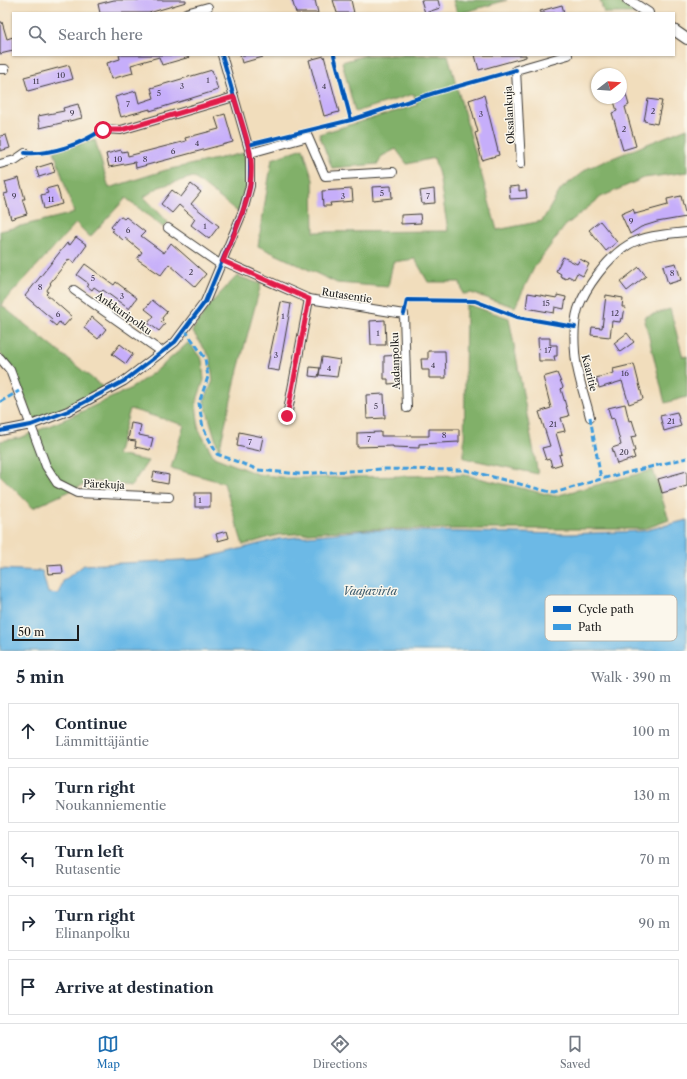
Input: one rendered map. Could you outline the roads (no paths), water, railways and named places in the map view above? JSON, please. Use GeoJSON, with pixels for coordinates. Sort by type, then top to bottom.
{"type":"FeatureCollection","features":[{"type":"Feature","properties":{"kind":"street"},"geometry":{"type":"LineString","coordinates":[[628,0],[646,12]]}},
{"type":"Feature","properties":{"kind":"street"},"geometry":{"type":"LineString","coordinates":[[189,12],[208,6]]}},
{"type":"Feature","properties":{"kind":"street"},"geometry":{"type":"LineString","coordinates":[[675,31],[687,39]]}},
{"type":"Feature","properties":{"kind":"street"},"geometry":{"type":"LineString","coordinates":[[0,431],[32,425],[68,411],[124,381],[175,342],[205,302],[243,211],[250,186],[250,153],[222,56]]}},
{"type":"Feature","properties":{"kind":"street","name":"Oksalankuja"},"geometry":{"type":"LineString","coordinates":[[521,164],[516,70],[565,56]]}},
{"type":"Feature","properties":{"kind":"street"},"geometry":{"type":"LineString","coordinates":[[103,130],[121,130],[234,97]]}},
{"type":"Feature","properties":{"kind":"street"},"geometry":{"type":"LineString","coordinates":[[250,153],[308,138],[325,176],[393,172]]}},
{"type":"Feature","properties":{"kind":"street"},"geometry":{"type":"LineString","coordinates":[[0,164],[15,160],[25,153]]}},
{"type":"Feature","properties":{"kind":"street","name":"Rutasentie"},"geometry":{"type":"LineString","coordinates":[[168,228],[222,263],[309,299],[404,314]]}},
{"type":"Feature","properties":{"kind":"street","name":"Kaaritie"},"geometry":{"type":"LineString","coordinates":[[590,417],[575,352],[575,327],[578,309],[593,281],[608,262],[628,245],[648,238],[687,232]]}},
{"type":"Feature","properties":{"kind":"street","name":"Ankkuripolku"},"geometry":{"type":"LineString","coordinates":[[74,290],[162,352]]}},
{"type":"Feature","properties":{"kind":"street"},"geometry":{"type":"LineString","coordinates":[[287,416],[309,299]]}},
{"type":"Feature","properties":{"kind":"street","name":"Aadanpolku"},"geometry":{"type":"LineString","coordinates":[[404,314],[407,408]]}},
{"type":"Feature","properties":{"kind":"street","name":"Pärekuja"},"geometry":{"type":"LineString","coordinates":[[0,358],[10,370],[32,425],[46,466],[57,482],[77,493],[169,497]]}},
{"type":"Feature","properties":{"kind":"water","name":"Vaajavirta"},"geometry":{"type":"Polygon","coordinates":[[[687,520],[687,651],[0,651],[0,569],[42,571],[48,593],[59,594],[63,581],[84,565],[201,559],[278,539],[367,530],[568,534],[643,531],[687,520]]]}}]}
